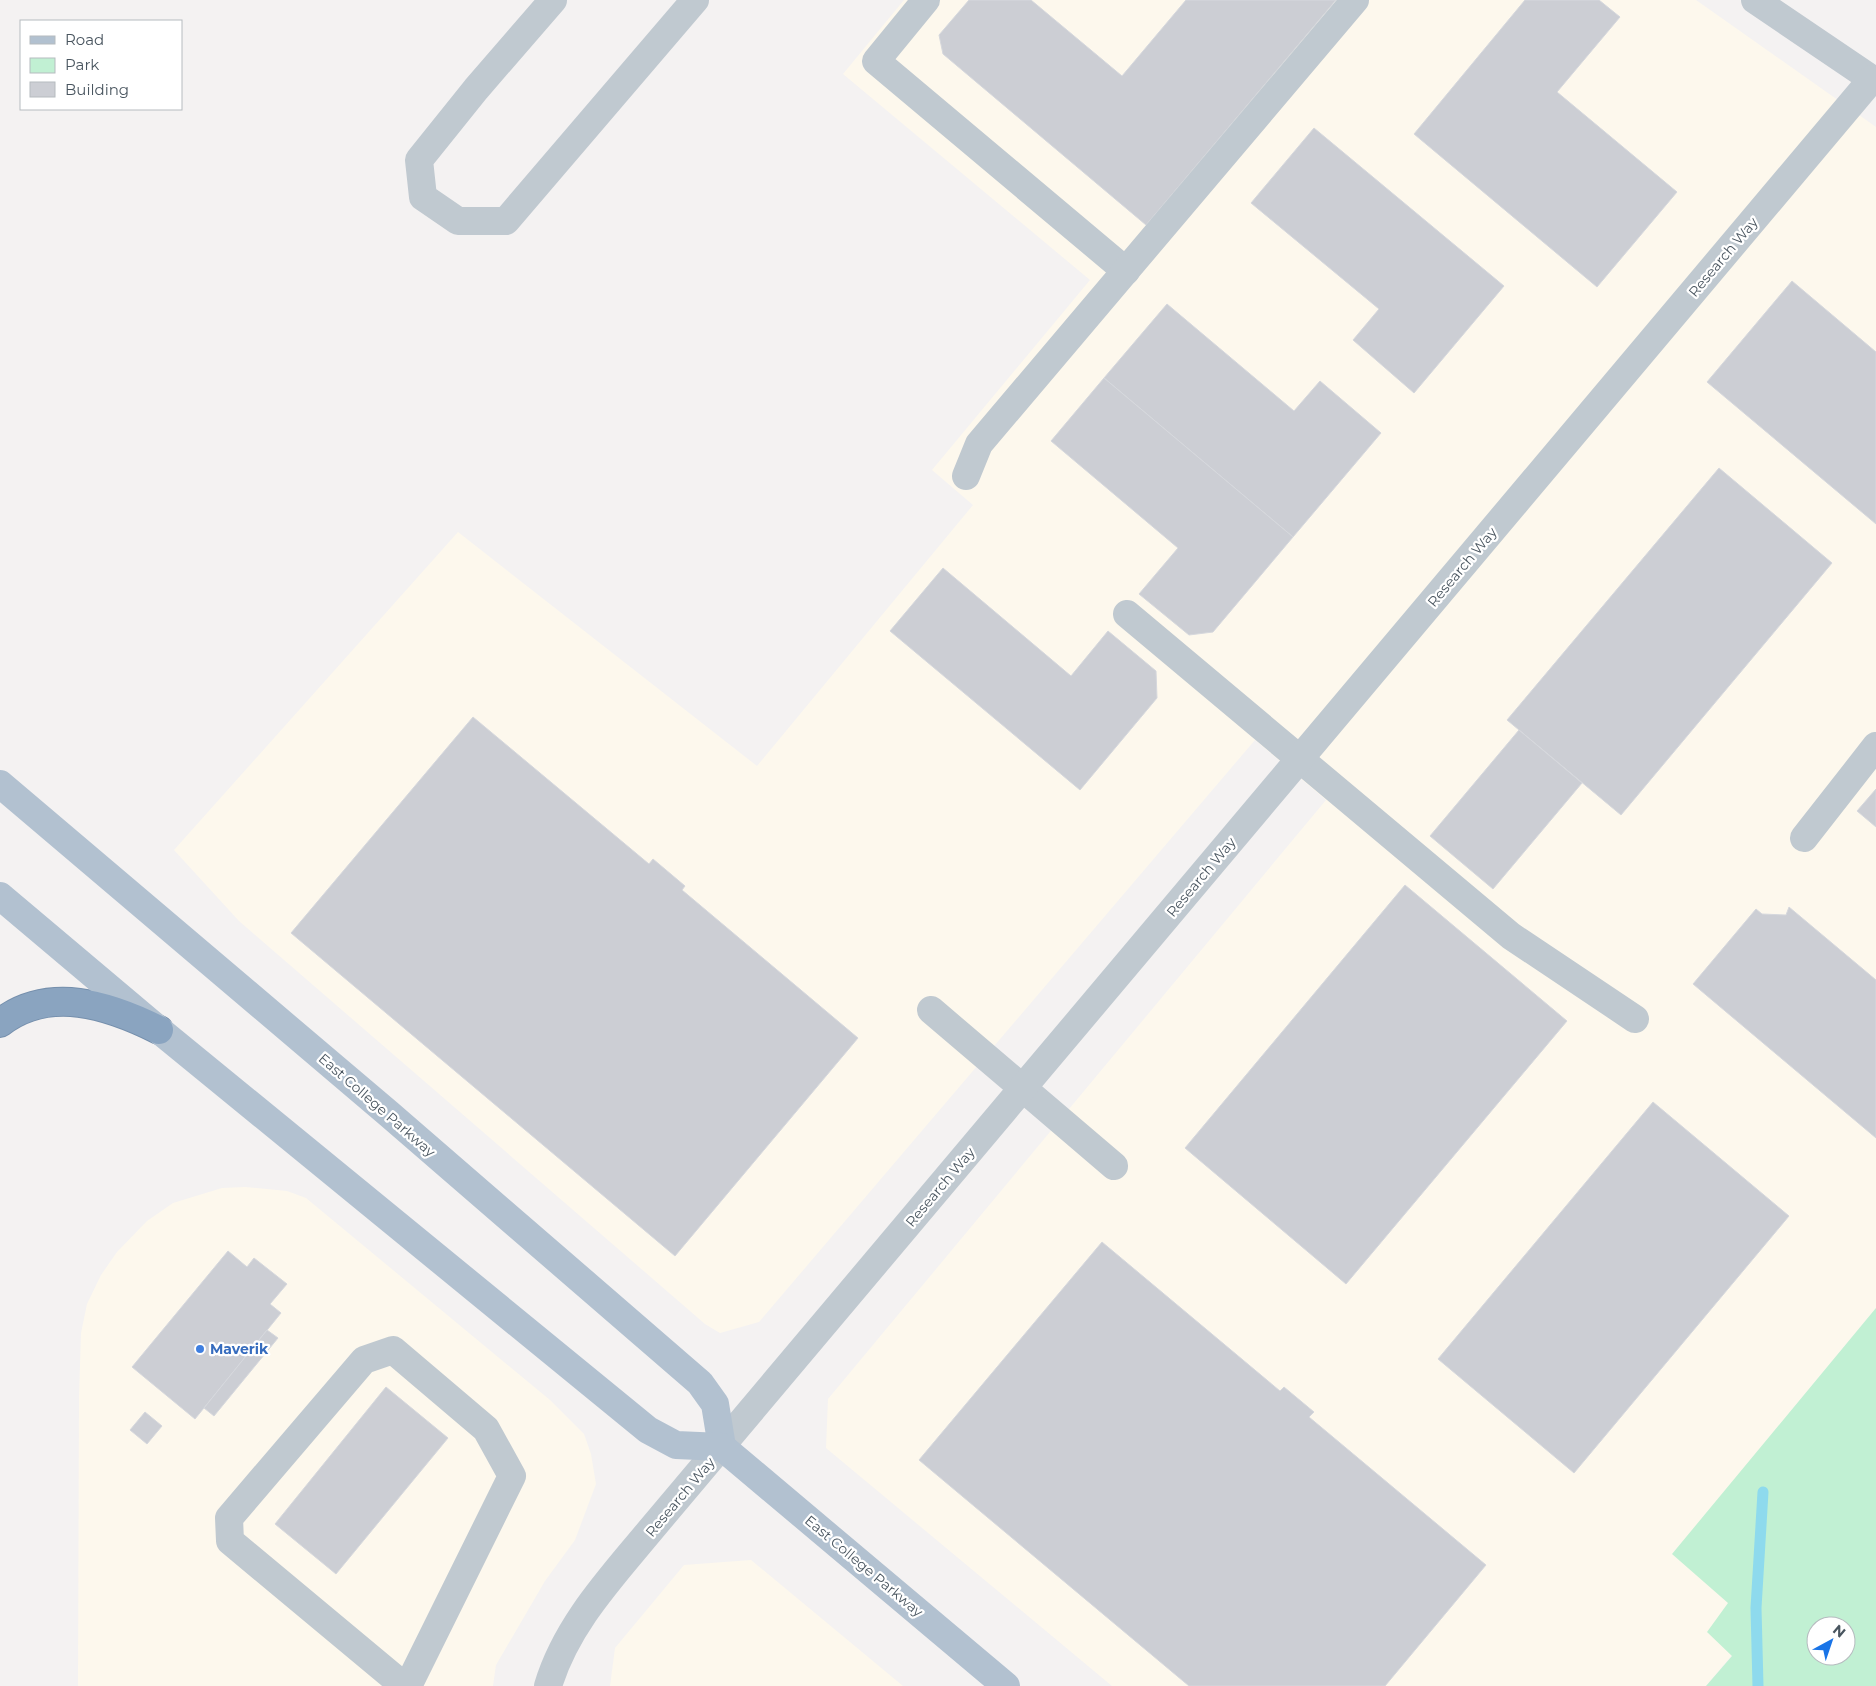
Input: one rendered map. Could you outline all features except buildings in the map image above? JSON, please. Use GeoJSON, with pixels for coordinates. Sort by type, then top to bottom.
{"type":"FeatureCollection","features":[{"type":"Feature","properties":{"kind":"highway"},"geometry":{"type":"LineString","coordinates":[[0,1023],[37,1005],[79,1003],[112,1008],[159,1030]]}},
{"type":"Feature","properties":{"kind":"main road","name":"East College Parkway"},"geometry":{"type":"LineString","coordinates":[[0,784],[366,1095],[700,1383],[715,1404],[722,1447],[1006,1686]]}},
{"type":"Feature","properties":{"kind":"main road"},"geometry":{"type":"LineString","coordinates":[[0,896],[159,1030],[648,1430],[676,1445],[722,1447]]}},
{"type":"Feature","properties":{"kind":"street"},"geometry":{"type":"LineString","coordinates":[[553,0],[418,160],[423,196],[458,221],[506,221],[695,0]]}},
{"type":"Feature","properties":{"kind":"street"},"geometry":{"type":"LineString","coordinates":[[926,0],[876,62],[1126,271]]}},
{"type":"Feature","properties":{"kind":"street"},"geometry":{"type":"LineString","coordinates":[[966,476],[979,444],[1355,0]]}},
{"type":"Feature","properties":{"kind":"street"},"geometry":{"type":"LineString","coordinates":[[1755,0],[1874,81]]}},
{"type":"Feature","properties":{"kind":"street","name":"Research Way"},"geometry":{"type":"LineString","coordinates":[[548,1686],[562,1649],[589,1606],[1022,1088],[1874,81]]}},
{"type":"Feature","properties":{"kind":"street"},"geometry":{"type":"LineString","coordinates":[[1126,614],[1511,936],[1634,1019]]}},
{"type":"Feature","properties":{"kind":"street"},"geometry":{"type":"LineString","coordinates":[[1804,838],[1876,746]]}},
{"type":"Feature","properties":{"kind":"street"},"geometry":{"type":"LineString","coordinates":[[931,1010],[1114,1166]]}},
{"type":"Feature","properties":{"kind":"street"},"geometry":{"type":"LineString","coordinates":[[393,1350],[486,1429],[512,1476],[394,1683],[230,1541],[229,1518],[364,1360],[393,1350]]}},
{"type":"Feature","properties":{"kind":"shaded area"},"geometry":{"type":"Polygon","coordinates":[[[904,0],[1696,0],[1876,127],[1876,1308],[1673,1554],[1729,1603],[1732,1655],[1706,1686],[1112,1686],[826,1448],[828,1399],[1326,800],[1255,740],[759,1322],[720,1333],[705,1324],[239,921],[174,850],[458,532],[757,766],[973,505],[932,470],[1090,280],[843,74],[904,0]]]}},
{"type":"Feature","properties":{"kind":"shaded area"},"geometry":{"type":"Polygon","coordinates":[[[245,1187],[287,1191],[306,1198],[550,1400],[584,1434],[591,1454],[596,1484],[575,1540],[545,1581],[496,1665],[493,1686],[78,1686],[79,1397],[81,1333],[87,1304],[101,1275],[117,1252],[147,1221],[173,1203],[222,1188],[245,1187]]]}},
{"type":"Feature","properties":{"kind":"shaded area"},"geometry":{"type":"Polygon","coordinates":[[[751,1560],[903,1686],[610,1686],[615,1648],[684,1565],[751,1560]]]}},
{"type":"Feature","properties":{"kind":"green space"},"geometry":{"type":"Polygon","coordinates":[[[1876,1308],[1876,1686],[1706,1686],[1732,1656],[1707,1632],[1728,1603],[1672,1554],[1876,1308]]]}},
{"type":"Feature","properties":{"kind":"waterway"},"geometry":{"type":"LineString","coordinates":[[1758,1686],[1756,1608],[1763,1492]]}},
{"type":"Feature","properties":{"kind":"place","name":"Maverik"},"geometry":{"type":"Point","coordinates":[200,1349]}}]}
